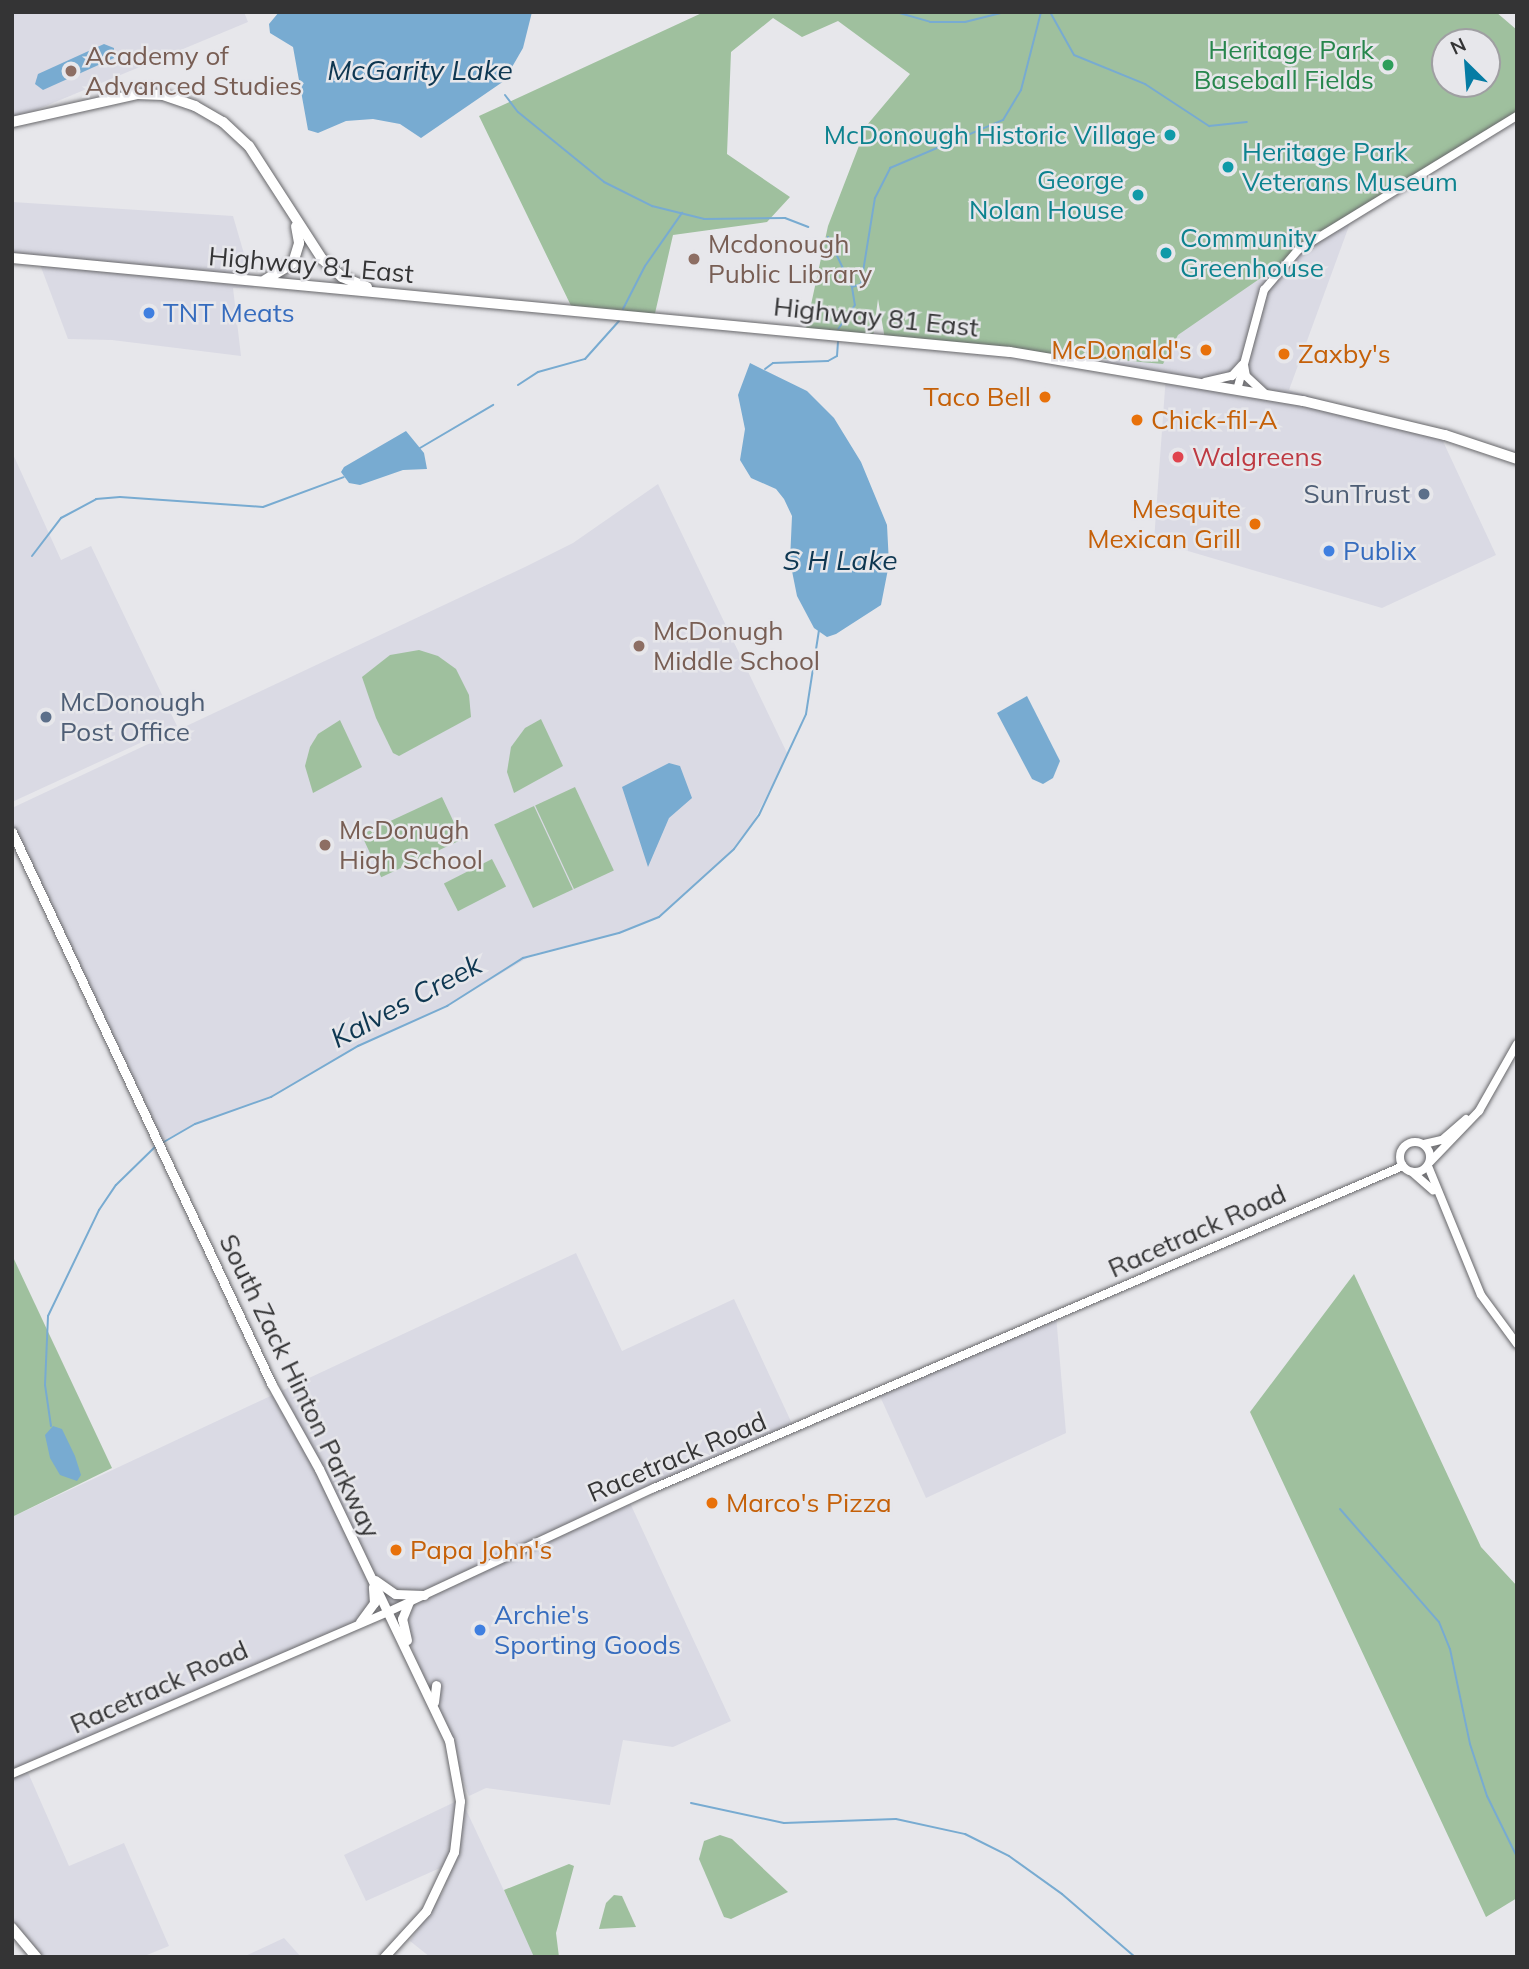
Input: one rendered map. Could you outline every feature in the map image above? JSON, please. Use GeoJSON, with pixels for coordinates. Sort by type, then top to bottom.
{"type":"FeatureCollection","features":[{"type":"Feature","properties":{"kind":"main road"},"geometry":{"type":"LineString","coordinates":[[12,122],[122,96],[151,94],[178,99],[211,113],[238,134],[263,166],[294,219],[334,271],[381,292]]}},
{"type":"Feature","properties":{"kind":"main road"},"geometry":{"type":"LineString","coordinates":[[258,282],[282,274],[293,263],[299,243],[294,219]]}},
{"type":"Feature","properties":{"kind":"main road","name":"Highway 81 East"},"geometry":{"type":"LineString","coordinates":[[12,258],[1010,352],[1268,395],[1445,435],[1517,459]]}},
{"type":"Feature","properties":{"kind":"main road","name":"South Zack Hinton Parkway"},"geometry":{"type":"LineString","coordinates":[[12,832],[271,1383],[435,1708],[458,1779],[453,1852],[426,1911],[384,1957]]}},
{"type":"Feature","properties":{"kind":"main road"},"geometry":{"type":"LineString","coordinates":[[370,1575],[395,1594],[424,1595]]}},
{"type":"Feature","properties":{"kind":"main road"},"geometry":{"type":"LineString","coordinates":[[360,1622],[374,1603],[370,1575]]}},
{"type":"Feature","properties":{"kind":"main road"},"geometry":{"type":"LineString","coordinates":[[409,1602],[402,1619],[411,1656]]}},
{"type":"Feature","properties":{"kind":"main road"},"geometry":{"type":"LineString","coordinates":[[435,1708],[436,1685]]}},
{"type":"Feature","properties":{"kind":"main road"},"geometry":{"type":"LineString","coordinates":[[12,1928],[36,1957]]}},
{"type":"Feature","properties":{"kind":"street"},"geometry":{"type":"LineString","coordinates":[[1237,390],[1264,290],[1298,250],[1517,116]]}},
{"type":"Feature","properties":{"kind":"street"},"geometry":{"type":"LineString","coordinates":[[1199,382],[1231,376],[1243,362]]}},
{"type":"Feature","properties":{"kind":"street"},"geometry":{"type":"LineString","coordinates":[[1243,362],[1246,376],[1268,395]]}},
{"type":"Feature","properties":{"kind":"street"},"geometry":{"type":"LineString","coordinates":[[1412,1172],[1429,1164],[1474,1119],[1517,1044]]}},
{"type":"Feature","properties":{"kind":"street"},"geometry":{"type":"LineString","coordinates":[[1435,1192],[1403,1166],[1400,1155],[1409,1143],[1424,1144],[1442,1140],[1483,1103]]}},
{"type":"Feature","properties":{"kind":"street"},"geometry":{"type":"LineString","coordinates":[[1424,1144],[1435,1192],[1481,1295],[1517,1343]]}},
{"type":"Feature","properties":{"kind":"street","name":"Racetrack Road"},"geometry":{"type":"LineString","coordinates":[[1360,1181],[1400,1155]]}},
{"type":"Feature","properties":{"kind":"street","name":"Racetrack Road"},"geometry":{"type":"LineString","coordinates":[[12,1774],[388,1612],[654,1488],[1099,1299],[1360,1181],[1403,1166]]}},
{"type":"Feature","properties":{"kind":"shaded area","name":"Academy of Advanced Studies"},"geometry":{"type":"Polygon","coordinates":[[[12,12],[244,12],[248,22],[12,120],[12,12]]]}},
{"type":"Feature","properties":{"kind":"shaded area"},"geometry":{"type":"Polygon","coordinates":[[[12,202],[233,216],[254,288],[233,288],[241,356],[112,340],[68,339],[38,259],[12,256],[12,202]]]}},
{"type":"Feature","properties":{"kind":"shaded area"},"geometry":{"type":"Polygon","coordinates":[[[1353,215],[1289,390],[1441,437],[1496,555],[1382,608],[1154,541],[1166,375],[1096,367],[1353,215]]]}},
{"type":"Feature","properties":{"kind":"shaded area"},"geometry":{"type":"Polygon","coordinates":[[[12,452],[61,560],[91,546],[177,726],[12,802],[12,452]]]}},
{"type":"Feature","properties":{"kind":"shaded area","name":"McDonugh High School"},"geometry":{"type":"Polygon","coordinates":[[[658,484],[788,755],[751,826],[734,849],[659,917],[619,933],[534,954],[447,1006],[358,1046],[271,1097],[195,1124],[159,1143],[12,832],[12,808],[573,543],[658,484]]]}},
{"type":"Feature","properties":{"kind":"shaded area"},"geometry":{"type":"Polygon","coordinates":[[[576,1253],[622,1351],[734,1299],[795,1430],[630,1503],[731,1721],[673,1747],[623,1740],[610,1805],[486,1788],[469,1796],[396,1606],[26,1768],[69,1866],[124,1843],[169,1946],[142,1957],[42,1957],[12,1920],[12,1517],[576,1253]]]}},
{"type":"Feature","properties":{"kind":"shaded area"},"geometry":{"type":"Polygon","coordinates":[[[1056,1315],[1066,1433],[926,1498],[879,1394],[1056,1315]]]}},
{"type":"Feature","properties":{"kind":"shaded area"},"geometry":{"type":"Polygon","coordinates":[[[461,1799],[535,1957],[430,1957],[410,1941],[444,1890],[449,1864],[366,1901],[344,1855],[461,1799]]]}},
{"type":"Feature","properties":{"kind":"shaded area"},"geometry":{"type":"Polygon","coordinates":[[[284,1938],[301,1957],[243,1957],[284,1938]]]}},
{"type":"Feature","properties":{"kind":"green space"},"geometry":{"type":"Polygon","coordinates":[[[704,12],[1496,12],[1517,30],[1517,118],[1348,218],[1178,335],[1163,364],[885,339],[878,299],[872,344],[804,337],[828,226],[867,125],[910,74],[838,21],[802,37],[773,18],[731,52],[727,154],[790,197],[767,222],[673,235],[653,322],[575,314],[479,116],[704,12]]]}},
{"type":"Feature","properties":{"kind":"green space"},"geometry":{"type":"Polygon","coordinates":[[[419,650],[438,656],[456,669],[469,695],[471,717],[399,756],[393,753],[376,718],[362,677],[390,655],[419,650]]]}},
{"type":"Feature","properties":{"kind":"green space"},"geometry":{"type":"Polygon","coordinates":[[[541,719],[563,766],[514,793],[507,772],[511,747],[525,728],[541,719]]]}},
{"type":"Feature","properties":{"kind":"green space"},"geometry":{"type":"Polygon","coordinates":[[[340,720],[362,767],[313,793],[305,766],[310,747],[318,734],[340,720]]]}},
{"type":"Feature","properties":{"kind":"green space"},"geometry":{"type":"Polygon","coordinates":[[[575,787],[614,870],[574,889],[535,806],[575,787]]]}},
{"type":"Feature","properties":{"kind":"green space"},"geometry":{"type":"Polygon","coordinates":[[[442,797],[462,840],[381,877],[361,835],[442,797]]]}},
{"type":"Feature","properties":{"kind":"green space"},"geometry":{"type":"Polygon","coordinates":[[[534,806],[573,889],[533,908],[494,825],[534,806]]]}},
{"type":"Feature","properties":{"kind":"green space"},"geometry":{"type":"Polygon","coordinates":[[[492,859],[506,887],[458,911],[444,884],[492,859]]]}},
{"type":"Feature","properties":{"kind":"green space"},"geometry":{"type":"Polygon","coordinates":[[[12,1255],[112,1468],[12,1517],[12,1255]]]}},
{"type":"Feature","properties":{"kind":"green space"},"geometry":{"type":"Polygon","coordinates":[[[1354,1274],[1481,1547],[1517,1586],[1517,1898],[1486,1917],[1250,1412],[1354,1274]]]}},
{"type":"Feature","properties":{"kind":"green space"},"geometry":{"type":"Polygon","coordinates":[[[720,1835],[732,1839],[788,1892],[731,1919],[724,1917],[699,1859],[704,1841],[720,1835]]]}},
{"type":"Feature","properties":{"kind":"green space"},"geometry":{"type":"Polygon","coordinates":[[[569,1864],[574,1866],[556,1933],[559,1957],[534,1957],[504,1890],[569,1864]]]}},
{"type":"Feature","properties":{"kind":"green space"},"geometry":{"type":"Polygon","coordinates":[[[614,1895],[622,1896],[636,1927],[599,1929],[606,1903],[614,1895]]]}},
{"type":"Feature","properties":{"kind":"water","name":"McGarity Lake"},"geometry":{"type":"Polygon","coordinates":[[[279,12],[532,12],[523,48],[504,81],[421,138],[400,124],[373,119],[346,121],[318,133],[308,130],[293,47],[270,33],[269,24],[279,12]]]}},
{"type":"Feature","properties":{"kind":"water"},"geometry":{"type":"Polygon","coordinates":[[[104,44],[114,48],[114,58],[43,90],[35,84],[38,74],[104,44]]]}},
{"type":"Feature","properties":{"kind":"water","name":"S H Lake"},"geometry":{"type":"Polygon","coordinates":[[[750,363],[807,391],[834,418],[861,462],[887,525],[889,564],[881,605],[827,637],[814,628],[797,596],[790,561],[792,516],[784,499],[776,489],[751,478],[740,460],[745,429],[738,395],[750,363]]]}},
{"type":"Feature","properties":{"kind":"water"},"geometry":{"type":"Polygon","coordinates":[[[406,431],[424,453],[427,469],[403,470],[360,485],[349,483],[341,472],[344,467],[406,431]]]}},
{"type":"Feature","properties":{"kind":"water"},"geometry":{"type":"Polygon","coordinates":[[[1027,696],[1060,761],[1053,778],[1043,784],[1032,779],[997,713],[1027,696]]]}},
{"type":"Feature","properties":{"kind":"water"},"geometry":{"type":"Polygon","coordinates":[[[669,763],[680,766],[692,798],[669,818],[648,867],[622,787],[669,763]]]}},
{"type":"Feature","properties":{"kind":"water"},"geometry":{"type":"Polygon","coordinates":[[[53,1426],[62,1429],[75,1456],[81,1475],[77,1481],[60,1475],[50,1458],[45,1435],[53,1426]]]}},
{"type":"Feature","properties":{"kind":"waterway"},"geometry":{"type":"LineString","coordinates":[[896,12],[930,22],[965,22],[1005,12]]}},
{"type":"Feature","properties":{"kind":"waterway","name":"Kalves Creek"},"geometry":{"type":"LineString","coordinates":[[852,287],[861,284],[875,198],[890,168],[1003,120],[1021,90],[1041,12]]}},
{"type":"Feature","properties":{"kind":"waterway","name":"Kalves Creek"},"geometry":{"type":"LineString","coordinates":[[1050,12],[1074,55],[1145,84],[1209,126],[1247,122]]}},
{"type":"Feature","properties":{"kind":"waterway"},"geometry":{"type":"LineString","coordinates":[[505,95],[518,112],[604,182],[652,206],[704,219],[785,218],[808,227]]}},
{"type":"Feature","properties":{"kind":"waterway"},"geometry":{"type":"LineString","coordinates":[[623,309],[645,266],[682,213]]}},
{"type":"Feature","properties":{"kind":"waterway","name":"Kalves Creek"},"geometry":{"type":"LineString","coordinates":[[828,237],[852,287],[855,305],[838,329]]}},
{"type":"Feature","properties":{"kind":"waterway"},"geometry":{"type":"LineString","coordinates":[[518,385],[538,372],[585,359],[619,321]]}},
{"type":"Feature","properties":{"kind":"waterway","name":"Kalves Creek"},"geometry":{"type":"LineString","coordinates":[[765,369],[773,363],[828,361],[837,356],[838,342]]}},
{"type":"Feature","properties":{"kind":"waterway"},"geometry":{"type":"LineString","coordinates":[[420,448],[493,405]]}},
{"type":"Feature","properties":{"kind":"waterway"},"geometry":{"type":"LineString","coordinates":[[32,556],[61,518],[96,499],[120,497],[263,507],[344,477]]}},
{"type":"Feature","properties":{"kind":"waterway","name":"Kalves Creek"},"geometry":{"type":"LineString","coordinates":[[162,1143],[195,1124],[271,1097],[358,1046],[447,1006],[523,958],[619,933],[659,917],[734,849],[759,815],[806,714],[819,630]]}},
{"type":"Feature","properties":{"kind":"waterway","name":"Kalves Creek"},"geometry":{"type":"LineString","coordinates":[[51,1426],[45,1385],[48,1316],[99,1210],[116,1185],[155,1147]]}},
{"type":"Feature","properties":{"kind":"waterway"},"geometry":{"type":"LineString","coordinates":[[1340,1509],[1439,1622],[1450,1649],[1470,1744],[1487,1796],[1517,1857]]}},
{"type":"Feature","properties":{"kind":"waterway"},"geometry":{"type":"LineString","coordinates":[[691,1803],[784,1823],[896,1819],[965,1834],[1009,1856],[1062,1894],[1135,1957]]}},
{"type":"Feature","properties":{"kind":"place","name":"Heritage Park Baseball Fields"},"geometry":{"type":"Point","coordinates":[1388,65]}},
{"type":"Feature","properties":{"kind":"place","name":"Academy of Advanced Studies"},"geometry":{"type":"Point","coordinates":[71,71]}},
{"type":"Feature","properties":{"kind":"place","name":"McDonough Historic Village"},"geometry":{"type":"Point","coordinates":[1170,135]}},
{"type":"Feature","properties":{"kind":"place","name":"Heritage Park Veterans Museum"},"geometry":{"type":"Point","coordinates":[1228,167]}},
{"type":"Feature","properties":{"kind":"place","name":"George Nolan House"},"geometry":{"type":"Point","coordinates":[1138,195]}},
{"type":"Feature","properties":{"kind":"place","name":"Community Greenhouse"},"geometry":{"type":"Point","coordinates":[1166,253]}},
{"type":"Feature","properties":{"kind":"place","name":"Mcdonough Public Library"},"geometry":{"type":"Point","coordinates":[694,259]}},
{"type":"Feature","properties":{"kind":"place","name":"TNT Meats"},"geometry":{"type":"Point","coordinates":[149,313]}},
{"type":"Feature","properties":{"kind":"place","name":"McDonald's"},"geometry":{"type":"Point","coordinates":[1206,350]}},
{"type":"Feature","properties":{"kind":"place","name":"Zaxby's"},"geometry":{"type":"Point","coordinates":[1284,354]}},
{"type":"Feature","properties":{"kind":"place","name":"Taco Bell"},"geometry":{"type":"Point","coordinates":[1045,397]}},
{"type":"Feature","properties":{"kind":"place","name":"Chick-fil-A"},"geometry":{"type":"Point","coordinates":[1137,420]}},
{"type":"Feature","properties":{"kind":"place","name":"Walgreens"},"geometry":{"type":"Point","coordinates":[1178,457]}},
{"type":"Feature","properties":{"kind":"place","name":"SunTrust"},"geometry":{"type":"Point","coordinates":[1424,494]}},
{"type":"Feature","properties":{"kind":"place","name":"Mesquite Mexican Grill"},"geometry":{"type":"Point","coordinates":[1255,524]}},
{"type":"Feature","properties":{"kind":"place","name":"Publix"},"geometry":{"type":"Point","coordinates":[1329,551]}},
{"type":"Feature","properties":{"kind":"place","name":"McDonugh Middle School"},"geometry":{"type":"Point","coordinates":[639,646]}},
{"type":"Feature","properties":{"kind":"place","name":"McDonough Post Office"},"geometry":{"type":"Point","coordinates":[46,717]}},
{"type":"Feature","properties":{"kind":"place","name":"McDonugh High School"},"geometry":{"type":"Point","coordinates":[325,845]}},
{"type":"Feature","properties":{"kind":"place","name":"Marco's Pizza"},"geometry":{"type":"Point","coordinates":[712,1503]}},
{"type":"Feature","properties":{"kind":"place","name":"Papa John's"},"geometry":{"type":"Point","coordinates":[396,1550]}},
{"type":"Feature","properties":{"kind":"place","name":"Archie's Sporting Goods"},"geometry":{"type":"Point","coordinates":[480,1630]}}]}
